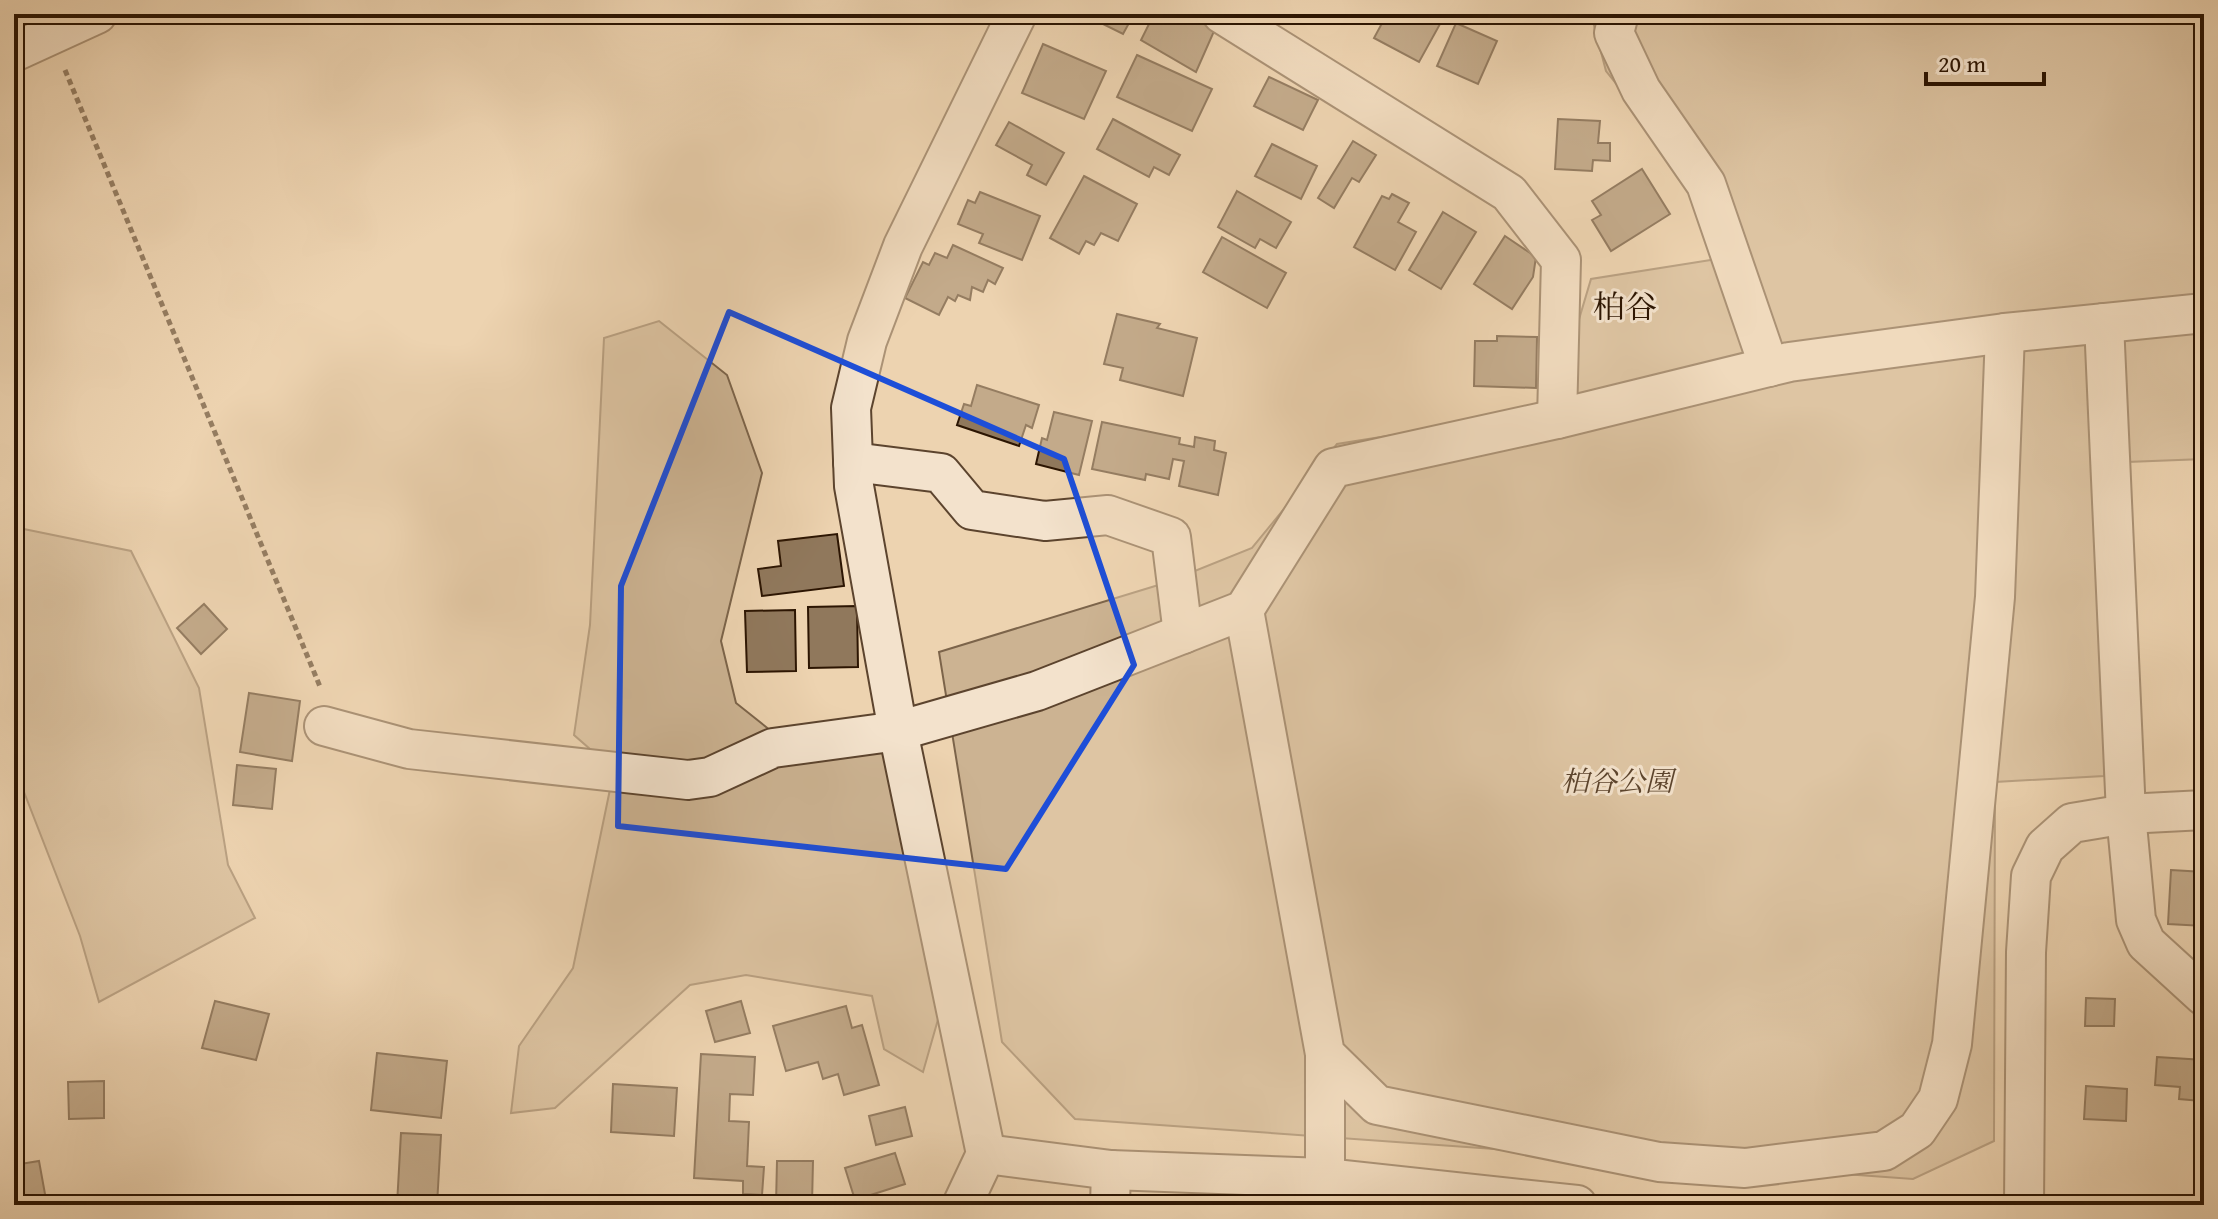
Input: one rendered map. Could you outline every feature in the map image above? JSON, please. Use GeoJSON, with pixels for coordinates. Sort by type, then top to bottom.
{"type":"FeatureCollection","features":[{"type":"Feature","properties":{"kind":"street"},"geometry":{"type":"LineString","coordinates":[[14,52],[97,14]]}},
{"type":"Feature","properties":{"kind":"street"},"geometry":{"type":"LineString","coordinates":[[962,1205],[986,1154],[898,731],[854,486],[851,408],[867,341],[903,246],[1017,14]]}},
{"type":"Feature","properties":{"kind":"street"},"geometry":{"type":"LineString","coordinates":[[1222,14],[1509,193],[1561,260],[1557,419]]}},
{"type":"Feature","properties":{"kind":"street"},"geometry":{"type":"LineString","coordinates":[[1619,14],[1614,33],[1641,90],[1706,184],[1769,367]]}},
{"type":"Feature","properties":{"kind":"street"},"geometry":{"type":"LineString","coordinates":[[324,726],[409,749],[688,780],[710,777],[773,748],[898,731],[1037,691],[1244,610],[1333,468],[1557,419],[1769,367],[2005,333],[2204,313]]}},
{"type":"Feature","properties":{"kind":"street"},"geometry":{"type":"LineString","coordinates":[[2104,323],[2126,814],[2136,920],[2146,943],[2204,996]]}},
{"type":"Feature","properties":{"kind":"street"},"geometry":{"type":"LineString","coordinates":[[1325,1054],[1377,1105],[1659,1162],[1745,1168],[1884,1151],[1917,1130],[1938,1099],[1952,1044],[1995,597],[2005,333]]}},
{"type":"Feature","properties":{"kind":"street"},"geometry":{"type":"LineString","coordinates":[[853,462],[941,473],[972,510],[1045,521],[1108,515],[1171,537],[1183,634]]}},
{"type":"Feature","properties":{"kind":"street"},"geometry":{"type":"LineString","coordinates":[[1244,610],[1325,1054],[1325,1178]]}},
{"type":"Feature","properties":{"kind":"street"},"geometry":{"type":"LineString","coordinates":[[2024,1205],[2026,952],[2031,876],[2045,847],[2072,823],[2126,814],[2204,810]]}},
{"type":"Feature","properties":{"kind":"street"},"geometry":{"type":"LineString","coordinates":[[986,1154],[1110,1188],[1325,1178],[1577,1205]]}},
{"type":"Feature","properties":{"kind":"path"},"geometry":{"type":"LineString","coordinates":[[51,36],[323,696],[324,726]]}},
{"type":"Feature","properties":{"kind":"highlighted area"},"geometry":{"type":"Polygon","coordinates":[[[729,312],[1064,459],[1134,665],[1006,869],[618,826],[621,586],[729,312]]]}},
{"type":"Feature","properties":{"kind":"green space","name":"柏谷公園"},"geometry":{"type":"Polygon","coordinates":[[[1591,14],[2204,14],[2204,459],[2127,462],[2104,776],[1995,782],[1994,1141],[1913,1179],[1075,1119],[1002,1042],[939,652],[1165,583],[1252,548],[1337,444],[1552,410],[1591,279],[1736,256],[1686,171],[1606,71],[1591,14]]]}},
{"type":"Feature","properties":{"kind":"green space"},"geometry":{"type":"Polygon","coordinates":[[[659,321],[727,375],[762,473],[721,641],[736,703],[790,746],[879,733],[939,1016],[923,1072],[884,1049],[872,996],[746,975],[690,985],[555,1108],[511,1113],[519,1046],[573,968],[614,770],[574,735],[590,625],[604,338],[659,321]]]}},
{"type":"Feature","properties":{"kind":"green space"},"geometry":{"type":"Polygon","coordinates":[[[14,527],[131,551],[199,688],[228,865],[255,918],[99,1002],[80,936],[22,787],[14,782],[14,527]]]}},
{"type":"Feature","properties":{"kind":"building"},"geometry":{"type":"Polygon","coordinates":[[[1106,14],[1134,14],[1123,34],[1101,23],[1106,14]]]}},
{"type":"Feature","properties":{"kind":"building"},"geometry":{"type":"Polygon","coordinates":[[[1154,14],[1185,14],[1215,29],[1196,72],[1141,40],[1154,14]]]}},
{"type":"Feature","properties":{"kind":"building"},"geometry":{"type":"Polygon","coordinates":[[[1349,14],[1366,14],[1361,22],[1349,14]]]}},
{"type":"Feature","properties":{"kind":"building"},"geometry":{"type":"Polygon","coordinates":[[[1387,14],[1445,15],[1419,62],[1374,38],[1387,14]]]}},
{"type":"Feature","properties":{"kind":"building"},"geometry":{"type":"Polygon","coordinates":[[[1456,23],[1497,41],[1478,84],[1437,66],[1456,23]]]}},
{"type":"Feature","properties":{"kind":"building"},"geometry":{"type":"Polygon","coordinates":[[[1043,44],[1106,71],[1084,119],[1022,93],[1043,44]]]}},
{"type":"Feature","properties":{"kind":"building"},"geometry":{"type":"Polygon","coordinates":[[[1137,55],[1212,89],[1192,131],[1117,97],[1137,55]]]}},
{"type":"Feature","properties":{"kind":"building"},"geometry":{"type":"Polygon","coordinates":[[[1269,77],[1318,100],[1303,130],[1254,106],[1269,77]]]}},
{"type":"Feature","properties":{"kind":"building"},"geometry":{"type":"Polygon","coordinates":[[[1113,119],[1180,155],[1169,175],[1154,167],[1149,177],[1097,149],[1113,119]]]}},
{"type":"Feature","properties":{"kind":"building"},"geometry":{"type":"Polygon","coordinates":[[[1558,119],[1600,121],[1598,143],[1610,143],[1610,161],[1593,160],[1592,171],[1555,169],[1558,119]]]}},
{"type":"Feature","properties":{"kind":"building"},"geometry":{"type":"Polygon","coordinates":[[[1009,122],[1064,153],[1046,185],[1027,175],[1032,165],[996,145],[1009,122]]]}},
{"type":"Feature","properties":{"kind":"building"},"geometry":{"type":"Polygon","coordinates":[[[1353,141],[1376,155],[1359,182],[1352,178],[1334,208],[1318,198],[1353,141]]]}},
{"type":"Feature","properties":{"kind":"building"},"geometry":{"type":"Polygon","coordinates":[[[1272,144],[1317,166],[1301,199],[1255,176],[1272,144]]]}},
{"type":"Feature","properties":{"kind":"building"},"geometry":{"type":"Polygon","coordinates":[[[1642,169],[1670,214],[1611,251],[1592,220],[1601,215],[1592,201],[1642,169]]]}},
{"type":"Feature","properties":{"kind":"building"},"geometry":{"type":"Polygon","coordinates":[[[1084,176],[1137,204],[1118,241],[1101,233],[1094,245],[1086,241],[1079,254],[1050,238],[1084,176]]]}},
{"type":"Feature","properties":{"kind":"building"},"geometry":{"type":"Polygon","coordinates":[[[1237,191],[1291,222],[1276,248],[1260,239],[1255,248],[1218,227],[1237,191]]]}},
{"type":"Feature","properties":{"kind":"building"},"geometry":{"type":"Polygon","coordinates":[[[980,192],[1040,216],[1022,260],[979,243],[983,234],[958,224],[968,200],[975,203],[980,192]]]}},
{"type":"Feature","properties":{"kind":"building"},"geometry":{"type":"Polygon","coordinates":[[[1392,194],[1409,203],[1398,222],[1416,232],[1395,270],[1354,247],[1382,196],[1389,199],[1392,194]]]}},
{"type":"Feature","properties":{"kind":"building"},"geometry":{"type":"Polygon","coordinates":[[[1443,212],[1476,232],[1441,289],[1409,270],[1443,212]]]}},
{"type":"Feature","properties":{"kind":"building"},"geometry":{"type":"Polygon","coordinates":[[[1505,236],[1536,257],[1533,277],[1512,309],[1474,284],[1505,236]]]}},
{"type":"Feature","properties":{"kind":"building"},"geometry":{"type":"Polygon","coordinates":[[[1222,237],[1286,273],[1267,308],[1203,272],[1222,237]]]}},
{"type":"Feature","properties":{"kind":"building"},"geometry":{"type":"Polygon","coordinates":[[[953,245],[1003,268],[995,284],[988,280],[983,292],[972,287],[970,300],[958,295],[955,301],[948,297],[939,315],[905,298],[923,262],[929,265],[935,253],[947,258],[953,245]]]}},
{"type":"Feature","properties":{"kind":"building"},"geometry":{"type":"Polygon","coordinates":[[[1117,314],[1160,324],[1157,328],[1197,338],[1183,396],[1120,380],[1123,368],[1104,364],[1117,314]]]}},
{"type":"Feature","properties":{"kind":"building"},"geometry":{"type":"Polygon","coordinates":[[[1497,336],[1537,337],[1536,388],[1474,386],[1475,341],[1497,341],[1497,336]]]}},
{"type":"Feature","properties":{"kind":"building"},"geometry":{"type":"Polygon","coordinates":[[[977,385],[1039,405],[1032,428],[1026,425],[1019,446],[957,425],[964,404],[971,406],[977,385]]]}},
{"type":"Feature","properties":{"kind":"building"},"geometry":{"type":"Polygon","coordinates":[[[1054,412],[1092,421],[1079,475],[1036,464],[1042,438],[1047,440],[1054,412]]]}},
{"type":"Feature","properties":{"kind":"building"},"geometry":{"type":"Polygon","coordinates":[[[1102,422],[1180,438],[1179,444],[1194,447],[1195,437],[1215,441],[1214,450],[1226,453],[1218,495],[1179,486],[1184,461],[1173,459],[1169,479],[1146,474],[1145,480],[1092,469],[1102,422]]]}},
{"type":"Feature","properties":{"kind":"building"},"geometry":{"type":"Polygon","coordinates":[[[837,534],[844,586],[762,596],[758,569],[781,566],[778,541],[837,534]]]}},
{"type":"Feature","properties":{"kind":"building"},"geometry":{"type":"Polygon","coordinates":[[[204,604],[227,629],[201,654],[177,628],[204,604]]]}},
{"type":"Feature","properties":{"kind":"building"},"geometry":{"type":"Polygon","coordinates":[[[857,606],[858,667],[809,668],[808,607],[857,606]]]}},
{"type":"Feature","properties":{"kind":"building"},"geometry":{"type":"Polygon","coordinates":[[[795,610],[796,671],[747,672],[745,611],[795,610]]]}},
{"type":"Feature","properties":{"kind":"building"},"geometry":{"type":"Polygon","coordinates":[[[249,693],[300,701],[292,761],[240,752],[249,693]]]}},
{"type":"Feature","properties":{"kind":"building"},"geometry":{"type":"Polygon","coordinates":[[[237,765],[276,769],[272,809],[233,805],[237,765]]]}},
{"type":"Feature","properties":{"kind":"building"},"geometry":{"type":"Polygon","coordinates":[[[2171,870],[2204,872],[2204,926],[2168,924],[2171,870]]]}},
{"type":"Feature","properties":{"kind":"building"},"geometry":{"type":"Polygon","coordinates":[[[2086,998],[2115,999],[2114,1026],[2085,1026],[2086,998]]]}},
{"type":"Feature","properties":{"kind":"building"},"geometry":{"type":"Polygon","coordinates":[[[215,1001],[269,1014],[256,1060],[202,1048],[215,1001]]]}},
{"type":"Feature","properties":{"kind":"building"},"geometry":{"type":"Polygon","coordinates":[[[741,1001],[750,1033],[715,1042],[706,1011],[741,1001]]]}},
{"type":"Feature","properties":{"kind":"building"},"geometry":{"type":"Polygon","coordinates":[[[846,1006],[852,1028],[862,1025],[879,1085],[844,1095],[838,1074],[823,1079],[818,1062],[786,1071],[773,1026],[846,1006]]]}},
{"type":"Feature","properties":{"kind":"building"},"geometry":{"type":"Polygon","coordinates":[[[377,1053],[447,1061],[441,1118],[371,1110],[377,1053]]]}},
{"type":"Feature","properties":{"kind":"building"},"geometry":{"type":"Polygon","coordinates":[[[701,1054],[755,1057],[753,1095],[730,1094],[729,1121],[749,1122],[747,1166],[764,1167],[762,1195],[743,1194],[743,1181],[694,1178],[701,1054]]]}},
{"type":"Feature","properties":{"kind":"building"},"geometry":{"type":"Polygon","coordinates":[[[2157,1057],[2204,1060],[2201,1101],[2179,1099],[2180,1087],[2155,1085],[2157,1057]]]}},
{"type":"Feature","properties":{"kind":"building"},"geometry":{"type":"Polygon","coordinates":[[[104,1081],[104,1118],[69,1119],[68,1082],[104,1081]]]}},
{"type":"Feature","properties":{"kind":"building"},"geometry":{"type":"Polygon","coordinates":[[[613,1084],[677,1088],[674,1136],[611,1132],[613,1084]]]}},
{"type":"Feature","properties":{"kind":"building"},"geometry":{"type":"Polygon","coordinates":[[[2086,1086],[2127,1089],[2126,1121],[2084,1119],[2086,1086]]]}},
{"type":"Feature","properties":{"kind":"building"},"geometry":{"type":"Polygon","coordinates":[[[905,1107],[912,1136],[876,1145],[869,1116],[905,1107]]]}},
{"type":"Feature","properties":{"kind":"building"},"geometry":{"type":"Polygon","coordinates":[[[401,1133],[441,1135],[437,1205],[397,1205],[401,1133]]]}},
{"type":"Feature","properties":{"kind":"building"},"geometry":{"type":"Polygon","coordinates":[[[895,1153],[905,1184],[855,1200],[845,1168],[895,1153]]]}},
{"type":"Feature","properties":{"kind":"building"},"geometry":{"type":"Polygon","coordinates":[[[39,1161],[47,1205],[14,1205],[14,1165],[39,1161]]]}},
{"type":"Feature","properties":{"kind":"building"},"geometry":{"type":"Polygon","coordinates":[[[777,1161],[813,1161],[812,1204],[776,1204],[777,1161]]]}},
{"type":"Feature","properties":{"kind":"district","name":"柏谷"},"geometry":{"type":"Point","coordinates":[1625,307]}}]}
